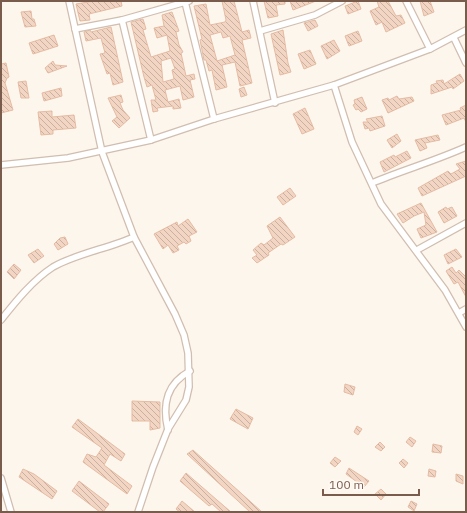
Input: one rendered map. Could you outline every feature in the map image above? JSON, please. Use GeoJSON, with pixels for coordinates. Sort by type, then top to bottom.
{"type":"FeatureCollection","features":[{"type":"Feature","properties":{"kind":"street"},"geometry":{"type":"LineString","coordinates":[[69,1],[102,152],[134,237],[175,314],[184,335],[190,371],[186,400],[168,430],[153,467],[138,512]]}},
{"type":"Feature","properties":{"kind":"street"},"geometry":{"type":"LineString","coordinates":[[253,1],[276,103]]}},
{"type":"Feature","properties":{"kind":"street"},"geometry":{"type":"LineString","coordinates":[[329,1],[332,8]]}},
{"type":"Feature","properties":{"kind":"street"},"geometry":{"type":"LineString","coordinates":[[260,31],[315,15],[332,8],[342,1]]}},
{"type":"Feature","properties":{"kind":"street"},"geometry":{"type":"LineString","coordinates":[[406,1],[430,49]]}},
{"type":"Feature","properties":{"kind":"street"},"geometry":{"type":"LineString","coordinates":[[75,29],[122,20],[187,2],[214,120]]}},
{"type":"Feature","properties":{"kind":"street"},"geometry":{"type":"LineString","coordinates":[[122,20],[151,140]]}},
{"type":"Feature","properties":{"kind":"street"},"geometry":{"type":"LineString","coordinates":[[1,165],[68,158],[102,152],[151,140],[334,85],[430,49],[454,38],[466,30]]}},
{"type":"Feature","properties":{"kind":"street"},"geometry":{"type":"LineString","coordinates":[[454,38],[466,63]]}},
{"type":"Feature","properties":{"kind":"street"},"geometry":{"type":"LineString","coordinates":[[334,85],[352,142],[381,204],[391,220],[417,250],[459,312],[466,327]]}},
{"type":"Feature","properties":{"kind":"street"},"geometry":{"type":"LineString","coordinates":[[372,182],[408,168],[442,158],[466,147]]}},
{"type":"Feature","properties":{"kind":"street"},"geometry":{"type":"LineString","coordinates":[[417,250],[466,223]]}},
{"type":"Feature","properties":{"kind":"street"},"geometry":{"type":"LineString","coordinates":[[1,320],[34,283],[53,268],[66,261],[120,244],[134,237]]}},
{"type":"Feature","properties":{"kind":"street"},"geometry":{"type":"LineString","coordinates":[[459,312],[466,309]]}},
{"type":"Feature","properties":{"kind":"street"},"geometry":{"type":"LineString","coordinates":[[168,430],[165,407],[167,395],[179,378],[190,371]]}},
{"type":"Feature","properties":{"kind":"street"},"geometry":{"type":"LineString","coordinates":[[1,478],[11,512]]}},
{"type":"Feature","properties":{"kind":"building"},"geometry":{"type":"Polygon","coordinates":[[[94,1],[121,1],[122,6],[89,14],[90,20],[80,21],[76,4],[94,1]]]}},
{"type":"Feature","properties":{"kind":"building"},"geometry":{"type":"Polygon","coordinates":[[[222,1],[234,1],[242,32],[249,30],[251,38],[242,40],[252,83],[240,86],[235,62],[222,65],[227,87],[216,90],[212,70],[209,71],[206,60],[204,60],[200,40],[202,39],[194,6],[206,4],[210,25],[225,22],[226,20],[222,1]],[[221,32],[210,35],[217,61],[235,55],[230,36],[223,38],[221,32]]]}},
{"type":"Feature","properties":{"kind":"building"},"geometry":{"type":"Polygon","coordinates":[[[264,1],[285,1],[285,4],[276,5],[278,16],[268,18],[264,1]]]}},
{"type":"Feature","properties":{"kind":"building"},"geometry":{"type":"Polygon","coordinates":[[[290,1],[316,1],[293,10],[290,1]]]}},
{"type":"Feature","properties":{"kind":"building"},"geometry":{"type":"Polygon","coordinates":[[[358,1],[361,9],[348,14],[345,6],[358,1]]]}},
{"type":"Feature","properties":{"kind":"building"},"geometry":{"type":"Polygon","coordinates":[[[377,1],[388,1],[396,16],[401,15],[405,23],[386,32],[382,22],[376,25],[370,11],[379,7],[377,1]]]}},
{"type":"Feature","properties":{"kind":"building"},"geometry":{"type":"Polygon","coordinates":[[[420,1],[430,1],[434,12],[424,16],[420,1]]]}},
{"type":"Feature","properties":{"kind":"building"},"geometry":{"type":"Polygon","coordinates":[[[31,11],[32,19],[34,19],[36,26],[25,27],[21,12],[31,11]]]}},
{"type":"Feature","properties":{"kind":"building"},"geometry":{"type":"Polygon","coordinates":[[[172,12],[179,31],[176,32],[179,45],[183,52],[181,53],[186,76],[194,74],[195,79],[190,80],[194,97],[183,100],[180,86],[165,90],[168,102],[179,99],[181,108],[173,109],[173,106],[157,108],[158,111],[153,112],[151,100],[156,100],[152,85],[147,87],[131,22],[143,19],[146,29],[143,30],[151,57],[170,51],[167,35],[157,38],[154,28],[164,26],[162,15],[172,12]],[[171,58],[161,61],[163,82],[174,79],[172,70],[175,69],[171,58]]]}},
{"type":"Feature","properties":{"kind":"building"},"geometry":{"type":"Polygon","coordinates":[[[315,20],[318,26],[308,31],[304,23],[315,20]]]}},
{"type":"Feature","properties":{"kind":"building"},"geometry":{"type":"Polygon","coordinates":[[[111,27],[123,82],[113,85],[110,73],[107,74],[100,54],[105,53],[101,38],[86,41],[84,32],[90,30],[91,32],[111,27]]]}},
{"type":"Feature","properties":{"kind":"building"},"geometry":{"type":"Polygon","coordinates":[[[283,30],[288,63],[291,72],[280,75],[271,34],[283,30]]]}},
{"type":"Feature","properties":{"kind":"building"},"geometry":{"type":"Polygon","coordinates":[[[358,31],[362,41],[349,46],[345,36],[358,31]]]}},
{"type":"Feature","properties":{"kind":"building"},"geometry":{"type":"Polygon","coordinates":[[[54,35],[58,46],[33,54],[29,43],[54,35]]]}},
{"type":"Feature","properties":{"kind":"building"},"geometry":{"type":"Polygon","coordinates":[[[334,40],[340,51],[327,59],[321,46],[334,40]]]}},
{"type":"Feature","properties":{"kind":"building"},"geometry":{"type":"Polygon","coordinates":[[[310,50],[316,64],[304,69],[298,54],[310,50]]]}},
{"type":"Feature","properties":{"kind":"building"},"geometry":{"type":"Polygon","coordinates":[[[53,61],[55,65],[67,66],[48,73],[45,68],[53,61]]]}},
{"type":"Feature","properties":{"kind":"building"},"geometry":{"type":"Polygon","coordinates":[[[6,63],[9,77],[5,83],[13,110],[1,113],[1,64],[6,63]]]}},
{"type":"Feature","properties":{"kind":"building"},"geometry":{"type":"Polygon","coordinates":[[[460,74],[464,81],[453,89],[452,87],[431,94],[431,85],[437,83],[436,81],[443,80],[444,84],[460,74]]]}},
{"type":"Feature","properties":{"kind":"building"},"geometry":{"type":"Polygon","coordinates":[[[26,81],[29,98],[21,98],[18,82],[26,81]]]}},
{"type":"Feature","properties":{"kind":"building"},"geometry":{"type":"Polygon","coordinates":[[[244,87],[247,95],[241,97],[239,89],[244,87]]]}},
{"type":"Feature","properties":{"kind":"building"},"geometry":{"type":"Polygon","coordinates":[[[61,88],[62,96],[44,101],[42,93],[61,88]]]}},
{"type":"Feature","properties":{"kind":"building"},"geometry":{"type":"Polygon","coordinates":[[[121,95],[123,102],[120,103],[123,110],[130,118],[119,128],[112,121],[117,117],[108,98],[121,95]]]}},
{"type":"Feature","properties":{"kind":"building"},"geometry":{"type":"Polygon","coordinates":[[[397,96],[399,99],[412,97],[414,101],[388,113],[382,100],[388,98],[389,100],[397,96]]]}},
{"type":"Feature","properties":{"kind":"building"},"geometry":{"type":"Polygon","coordinates":[[[362,97],[367,109],[361,112],[358,109],[356,110],[353,105],[355,104],[354,100],[362,97]]]}},
{"type":"Feature","properties":{"kind":"building"},"geometry":{"type":"Polygon","coordinates":[[[466,105],[466,122],[464,118],[446,125],[442,115],[461,110],[460,108],[466,105]]]}},
{"type":"Feature","properties":{"kind":"building"},"geometry":{"type":"Polygon","coordinates":[[[305,108],[314,129],[302,134],[293,114],[305,108]]]}},
{"type":"Feature","properties":{"kind":"building"},"geometry":{"type":"Polygon","coordinates":[[[52,111],[52,117],[74,115],[76,128],[53,130],[53,134],[41,135],[38,112],[52,111]]]}},
{"type":"Feature","properties":{"kind":"building"},"geometry":{"type":"Polygon","coordinates":[[[382,116],[385,126],[370,131],[369,128],[365,129],[363,122],[368,122],[366,119],[382,116]]]}},
{"type":"Feature","properties":{"kind":"building"},"geometry":{"type":"Polygon","coordinates":[[[397,134],[401,141],[392,148],[387,140],[397,134]]]}},
{"type":"Feature","properties":{"kind":"building"},"geometry":{"type":"Polygon","coordinates":[[[438,135],[440,140],[425,143],[427,148],[420,151],[415,140],[438,135]]]}},
{"type":"Feature","properties":{"kind":"building"},"geometry":{"type":"Polygon","coordinates":[[[407,151],[411,158],[384,172],[380,162],[394,155],[395,157],[407,151]]]}},
{"type":"Feature","properties":{"kind":"building"},"geometry":{"type":"Polygon","coordinates":[[[466,161],[466,176],[422,196],[418,188],[448,171],[451,174],[460,169],[456,164],[466,161]]]}},
{"type":"Feature","properties":{"kind":"building"},"geometry":{"type":"Polygon","coordinates":[[[290,188],[296,196],[283,205],[277,197],[290,188]]]}},
{"type":"Feature","properties":{"kind":"building"},"geometry":{"type":"Polygon","coordinates":[[[421,203],[437,232],[421,238],[417,229],[426,225],[424,212],[403,223],[397,214],[421,203]]]}},
{"type":"Feature","properties":{"kind":"building"},"geometry":{"type":"Polygon","coordinates":[[[446,207],[447,209],[452,207],[457,216],[444,223],[438,212],[446,207]]]}},
{"type":"Feature","properties":{"kind":"building"},"geometry":{"type":"Polygon","coordinates":[[[280,217],[295,237],[283,245],[281,244],[257,263],[252,258],[257,255],[253,250],[261,243],[264,245],[273,238],[267,226],[280,217]]]}},
{"type":"Feature","properties":{"kind":"building"},"geometry":{"type":"Polygon","coordinates":[[[188,219],[197,232],[189,236],[191,241],[186,244],[184,242],[177,246],[179,250],[173,253],[168,245],[163,249],[154,234],[177,222],[178,226],[188,219]]]}},
{"type":"Feature","properties":{"kind":"building"},"geometry":{"type":"Polygon","coordinates":[[[65,237],[68,244],[58,250],[54,244],[60,238],[65,237]]]}},
{"type":"Feature","properties":{"kind":"building"},"geometry":{"type":"Polygon","coordinates":[[[38,249],[44,256],[34,263],[28,255],[38,249]]]}},
{"type":"Feature","properties":{"kind":"building"},"geometry":{"type":"Polygon","coordinates":[[[456,249],[462,257],[448,264],[444,255],[456,249]]]}},
{"type":"Feature","properties":{"kind":"building"},"geometry":{"type":"Polygon","coordinates":[[[14,264],[21,270],[14,279],[7,272],[14,264]]]}},
{"type":"Feature","properties":{"kind":"building"},"geometry":{"type":"Polygon","coordinates":[[[452,267],[456,273],[459,270],[466,277],[466,297],[458,282],[454,284],[446,271],[452,267]]]}},
{"type":"Feature","properties":{"kind":"building"},"geometry":{"type":"Polygon","coordinates":[[[345,384],[355,387],[353,395],[344,392],[345,384]]]}},
{"type":"Feature","properties":{"kind":"building"},"geometry":{"type":"Polygon","coordinates":[[[132,401],[160,402],[160,428],[150,430],[150,421],[132,421],[132,401]]]}},
{"type":"Feature","properties":{"kind":"building"},"geometry":{"type":"Polygon","coordinates":[[[236,409],[253,418],[248,429],[230,419],[236,409]]]}},
{"type":"Feature","properties":{"kind":"building"},"geometry":{"type":"Polygon","coordinates":[[[78,419],[125,454],[121,461],[110,454],[104,465],[132,486],[127,494],[83,462],[87,454],[96,457],[102,448],[72,427],[78,419]]]}},
{"type":"Feature","properties":{"kind":"building"},"geometry":{"type":"Polygon","coordinates":[[[357,426],[362,429],[358,435],[354,432],[357,426]]]}},
{"type":"Feature","properties":{"kind":"building"},"geometry":{"type":"Polygon","coordinates":[[[410,437],[416,441],[412,447],[406,442],[410,437]]]}},
{"type":"Feature","properties":{"kind":"building"},"geometry":{"type":"Polygon","coordinates":[[[380,442],[385,447],[381,451],[375,447],[380,442]]]}},
{"type":"Feature","properties":{"kind":"building"},"geometry":{"type":"Polygon","coordinates":[[[433,444],[442,446],[441,453],[432,452],[433,444]]]}},
{"type":"Feature","properties":{"kind":"building"},"geometry":{"type":"Polygon","coordinates":[[[193,450],[262,512],[250,512],[187,454],[193,450]]]}},
{"type":"Feature","properties":{"kind":"building"},"geometry":{"type":"Polygon","coordinates":[[[335,457],[341,461],[335,467],[330,463],[335,457]]]}},
{"type":"Feature","properties":{"kind":"building"},"geometry":{"type":"Polygon","coordinates":[[[403,459],[408,463],[404,468],[399,463],[403,459]]]}},
{"type":"Feature","properties":{"kind":"building"},"geometry":{"type":"Polygon","coordinates":[[[349,468],[369,481],[364,487],[346,474],[349,468]]]}},
{"type":"Feature","properties":{"kind":"building"},"geometry":{"type":"Polygon","coordinates":[[[23,469],[34,474],[57,491],[52,499],[19,477],[23,469]]]}},
{"type":"Feature","properties":{"kind":"building"},"geometry":{"type":"Polygon","coordinates":[[[429,469],[436,471],[435,477],[428,476],[429,469]]]}},
{"type":"Feature","properties":{"kind":"building"},"geometry":{"type":"Polygon","coordinates":[[[186,473],[231,512],[221,512],[212,504],[209,506],[180,481],[186,473]]]}},
{"type":"Feature","properties":{"kind":"building"},"geometry":{"type":"Polygon","coordinates":[[[456,474],[463,476],[463,484],[456,481],[456,474]]]}},
{"type":"Feature","properties":{"kind":"building"},"geometry":{"type":"Polygon","coordinates":[[[79,481],[109,504],[103,512],[100,512],[72,491],[79,481]]]}},
{"type":"Feature","properties":{"kind":"building"},"geometry":{"type":"Polygon","coordinates":[[[381,489],[386,494],[381,500],[375,494],[381,489]]]}},
{"type":"Feature","properties":{"kind":"building"},"geometry":{"type":"Polygon","coordinates":[[[182,501],[195,512],[180,512],[176,509],[182,501]]]}},
{"type":"Feature","properties":{"kind":"building"},"geometry":{"type":"Polygon","coordinates":[[[411,501],[417,504],[414,511],[408,507],[411,501]]]}}]}
